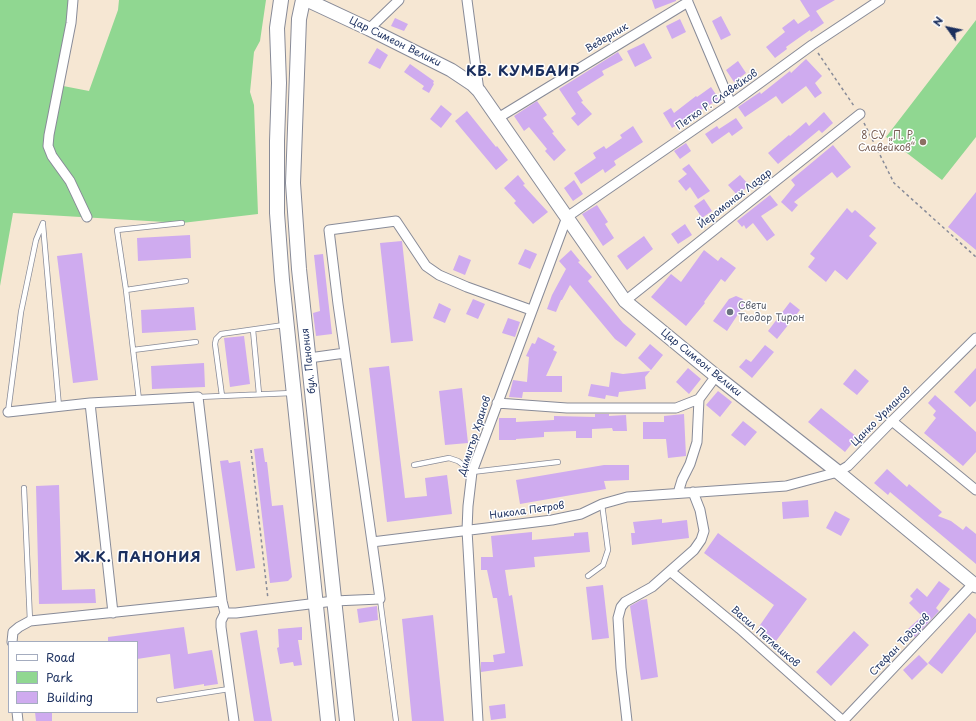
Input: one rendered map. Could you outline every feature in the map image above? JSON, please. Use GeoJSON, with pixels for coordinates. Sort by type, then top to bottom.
{"type":"FeatureCollection","features":[{"type":"Feature","properties":{"kind":"main road","name":"бул. Панония"},"geometry":{"type":"LineString","coordinates":[[281,0],[277,28],[279,83],[277,214],[328,721]]}},
{"type":"Feature","properties":{"kind":"main road","name":"бул. Панония"},"geometry":{"type":"LineString","coordinates":[[303,0],[299,19],[293,184],[299,269],[347,721]]}},
{"type":"Feature","properties":{"kind":"main road","name":"Цар Симеон Велики"},"geometry":{"type":"LineString","coordinates":[[307,0],[451,70],[472,84],[479,91],[625,301],[716,376],[838,472],[975,585]]}},
{"type":"Feature","properties":{"kind":"street"},"geometry":{"type":"LineString","coordinates":[[73,0],[71,23],[48,146],[52,156],[70,181],[87,217]]}},
{"type":"Feature","properties":{"kind":"street"},"geometry":{"type":"LineString","coordinates":[[369,29],[399,0]]}},
{"type":"Feature","properties":{"kind":"street","name":"Цар Симеон Велики"},"geometry":{"type":"LineString","coordinates":[[467,0],[479,91]]}},
{"type":"Feature","properties":{"kind":"street","name":"Петко Р. Славейков"},"geometry":{"type":"LineString","coordinates":[[567,217],[731,104],[812,45],[880,0]]}},
{"type":"Feature","properties":{"kind":"street"},"geometry":{"type":"LineString","coordinates":[[687,1],[731,104]]}},
{"type":"Feature","properties":{"kind":"street","name":"Ведерник"},"geometry":{"type":"LineString","coordinates":[[498,118],[687,1]]}},
{"type":"Feature","properties":{"kind":"street","name":"Йеромонах Лазар"},"geometry":{"type":"LineString","coordinates":[[625,301],[860,114]]}},
{"type":"Feature","properties":{"kind":"street","name":"Димитър Хранов"},"geometry":{"type":"LineString","coordinates":[[478,721],[467,530],[472,472],[567,217]]}},
{"type":"Feature","properties":{"kind":"street"},"geometry":{"type":"LineString","coordinates":[[224,613],[380,599],[329,230],[396,221],[426,266],[439,275],[467,287],[532,310]]}},
{"type":"Feature","properties":{"kind":"street","name":"Цанко Урманов"},"geometry":{"type":"LineString","coordinates":[[786,486],[838,472],[848,466],[976,338]]}},
{"type":"Feature","properties":{"kind":"street"},"geometry":{"type":"LineString","coordinates":[[309,358],[345,353]]}},
{"type":"Feature","properties":{"kind":"street"},"geometry":{"type":"LineString","coordinates":[[497,403],[567,408],[676,408],[699,399],[716,376]]}},
{"type":"Feature","properties":{"kind":"street"},"geometry":{"type":"LineString","coordinates":[[8,412],[90,403],[198,397],[224,613],[221,621],[221,627],[234,721]]}},
{"type":"Feature","properties":{"kind":"street"},"geometry":{"type":"LineString","coordinates":[[678,493],[697,442],[699,399]]}},
{"type":"Feature","properties":{"kind":"street"},"geometry":{"type":"LineString","coordinates":[[90,403],[113,613]]}},
{"type":"Feature","properties":{"kind":"street"},"geometry":{"type":"LineString","coordinates":[[892,421],[976,490]]}},
{"type":"Feature","properties":{"kind":"street","name":"Никола Петров"},"geometry":{"type":"LineString","coordinates":[[372,542],[552,520],[581,514],[602,504],[627,497],[786,486]]}},
{"type":"Feature","properties":{"kind":"street"},"geometry":{"type":"LineString","coordinates":[[626,721],[618,618],[621,607],[625,602],[652,587],[694,550],[701,540],[704,531],[700,510],[693,492]]}},
{"type":"Feature","properties":{"kind":"street","name":"Васил Петлешков"},"geometry":{"type":"LineString","coordinates":[[670,571],[740,630],[843,721]]}},
{"type":"Feature","properties":{"kind":"street","name":"Стефан Тодоров"},"geometry":{"type":"LineString","coordinates":[[843,721],[975,585]]}},
{"type":"Feature","properties":{"kind":"street"},"geometry":{"type":"LineString","coordinates":[[12,641],[14,632],[19,626],[30,621],[222,601]]}},
{"type":"Feature","properties":{"kind":"lane"},"geometry":{"type":"LineString","coordinates":[[8,412],[21,312],[36,240],[43,223],[59,407]]}},
{"type":"Feature","properties":{"kind":"lane"},"geometry":{"type":"LineString","coordinates":[[139,400],[126,290],[117,230],[182,223]]}},
{"type":"Feature","properties":{"kind":"lane"},"geometry":{"type":"LineString","coordinates":[[126,290],[186,281]]}},
{"type":"Feature","properties":{"kind":"lane"},"geometry":{"type":"LineString","coordinates":[[222,396],[215,344],[216,339],[221,334],[287,325]]}},
{"type":"Feature","properties":{"kind":"lane"},"geometry":{"type":"LineString","coordinates":[[253,330],[259,394]]}},
{"type":"Feature","properties":{"kind":"lane"},"geometry":{"type":"LineString","coordinates":[[133,350],[196,342]]}},
{"type":"Feature","properties":{"kind":"lane"},"geometry":{"type":"LineString","coordinates":[[198,397],[294,393]]}},
{"type":"Feature","properties":{"kind":"lane"},"geometry":{"type":"LineString","coordinates":[[414,465],[449,458],[458,461],[472,472],[558,462]]}},
{"type":"Feature","properties":{"kind":"lane"},"geometry":{"type":"LineString","coordinates":[[24,488],[30,621]]}},
{"type":"Feature","properties":{"kind":"lane"},"geometry":{"type":"LineString","coordinates":[[588,576],[604,565],[608,550],[602,504]]}},
{"type":"Feature","properties":{"kind":"lane"},"geometry":{"type":"LineString","coordinates":[[380,599],[396,721]]}},
{"type":"Feature","properties":{"kind":"lane"},"geometry":{"type":"LineString","coordinates":[[159,700],[229,689]]}},
{"type":"Feature","properties":{"kind":"lane"},"geometry":{"type":"LineString","coordinates":[[620,721],[626,721]]}},
{"type":"Feature","properties":{"kind":"path"},"geometry":{"type":"LineString","coordinates":[[812,45],[860,114],[894,183],[976,257]]}},
{"type":"Feature","properties":{"kind":"path"},"geometry":{"type":"LineString","coordinates":[[251,450],[269,609]]}},
{"type":"Feature","properties":{"kind":"green space"},"geometry":{"type":"Polygon","coordinates":[[[0,0],[73,0],[58,85],[89,91],[118,10],[119,0],[266,0],[260,41],[254,52],[250,92],[254,105],[258,214],[182,223],[13,213],[0,286],[0,0]]]}},
{"type":"Feature","properties":{"kind":"green space"},"geometry":{"type":"Polygon","coordinates":[[[976,20],[976,137],[942,180],[886,137],[976,20]]]}},
{"type":"Feature","properties":{"kind":"building"},"geometry":{"type":"Polygon","coordinates":[[[652,0],[676,0],[676,1],[655,9],[652,0]]]}},
{"type":"Feature","properties":{"kind":"building"},"geometry":{"type":"Polygon","coordinates":[[[800,0],[835,0],[816,11],[824,23],[811,32],[810,30],[786,47],[787,49],[775,58],[766,47],[785,32],[782,28],[794,19],[798,24],[810,16],[800,0]]]}},
{"type":"Feature","properties":{"kind":"building"},"geometry":{"type":"Polygon","coordinates":[[[721,16],[731,35],[721,40],[712,21],[721,16]]]}},
{"type":"Feature","properties":{"kind":"building"},"geometry":{"type":"Polygon","coordinates":[[[395,18],[408,24],[404,31],[391,26],[395,18]]]}},
{"type":"Feature","properties":{"kind":"building"},"geometry":{"type":"Polygon","coordinates":[[[680,19],[686,32],[672,39],[666,26],[680,19]]]}},
{"type":"Feature","properties":{"kind":"building"},"geometry":{"type":"Polygon","coordinates":[[[644,43],[652,58],[635,67],[627,51],[644,43]]]}},
{"type":"Feature","properties":{"kind":"building"},"geometry":{"type":"Polygon","coordinates":[[[377,48],[388,55],[380,69],[368,63],[377,48]]]}},
{"type":"Feature","properties":{"kind":"building"},"geometry":{"type":"Polygon","coordinates":[[[618,52],[623,60],[602,71],[604,75],[577,92],[583,101],[581,102],[592,114],[578,126],[571,118],[576,114],[559,89],[618,52]]]}},
{"type":"Feature","properties":{"kind":"building"},"geometry":{"type":"Polygon","coordinates":[[[806,59],[822,76],[815,83],[822,93],[815,98],[806,86],[782,104],[776,96],[745,117],[738,107],[760,92],[761,94],[790,71],[791,73],[806,59]]]}},
{"type":"Feature","properties":{"kind":"building"},"geometry":{"type":"Polygon","coordinates":[[[738,61],[746,73],[734,82],[726,70],[738,61]]]}},
{"type":"Feature","properties":{"kind":"building"},"geometry":{"type":"Polygon","coordinates":[[[410,64],[434,81],[429,93],[422,89],[424,86],[404,72],[410,64]]]}},
{"type":"Feature","properties":{"kind":"building"},"geometry":{"type":"Polygon","coordinates":[[[711,87],[719,99],[672,128],[663,113],[671,108],[674,113],[696,96],[697,97],[711,87]]]}},
{"type":"Feature","properties":{"kind":"building"},"geometry":{"type":"Polygon","coordinates":[[[537,101],[547,115],[543,118],[554,132],[552,133],[566,150],[554,161],[545,151],[547,149],[529,127],[524,131],[514,116],[537,101]]]}},
{"type":"Feature","properties":{"kind":"building"},"geometry":{"type":"Polygon","coordinates":[[[441,105],[452,114],[441,128],[430,119],[441,105]]]}},
{"type":"Feature","properties":{"kind":"building"},"geometry":{"type":"Polygon","coordinates":[[[467,111],[508,160],[496,170],[455,121],[467,111]]]}},
{"type":"Feature","properties":{"kind":"building"},"geometry":{"type":"Polygon","coordinates":[[[824,112],[833,123],[822,133],[819,130],[778,164],[768,153],[806,122],[809,126],[824,112]]]}},
{"type":"Feature","properties":{"kind":"building"},"geometry":{"type":"Polygon","coordinates":[[[736,118],[743,128],[732,136],[729,132],[712,144],[705,134],[717,126],[719,129],[736,118]]]}},
{"type":"Feature","properties":{"kind":"building"},"geometry":{"type":"Polygon","coordinates":[[[633,126],[643,142],[614,161],[616,165],[605,173],[603,169],[581,184],[574,173],[596,158],[593,153],[604,146],[606,149],[622,138],[620,135],[633,126]]]}},
{"type":"Feature","properties":{"kind":"building"},"geometry":{"type":"Polygon","coordinates":[[[686,143],[691,151],[680,159],[674,151],[686,143]]]}},
{"type":"Feature","properties":{"kind":"building"},"geometry":{"type":"Polygon","coordinates":[[[833,145],[851,167],[837,178],[832,172],[794,202],[798,205],[792,212],[781,202],[795,185],[791,180],[833,145]]]}},
{"type":"Feature","properties":{"kind":"building"},"geometry":{"type":"Polygon","coordinates":[[[689,164],[710,191],[698,199],[690,187],[686,191],[678,181],[687,174],[682,169],[689,164]]]}},
{"type":"Feature","properties":{"kind":"building"},"geometry":{"type":"Polygon","coordinates":[[[518,175],[525,184],[523,185],[548,212],[533,224],[514,203],[516,201],[504,188],[518,175]]]}},
{"type":"Feature","properties":{"kind":"building"},"geometry":{"type":"Polygon","coordinates":[[[740,175],[749,185],[738,196],[728,185],[740,175]]]}},
{"type":"Feature","properties":{"kind":"building"},"geometry":{"type":"Polygon","coordinates":[[[574,180],[583,194],[573,201],[564,188],[574,180]]]}},
{"type":"Feature","properties":{"kind":"building"},"geometry":{"type":"Polygon","coordinates":[[[976,192],[976,250],[948,227],[976,192]]]}},
{"type":"Feature","properties":{"kind":"building"},"geometry":{"type":"Polygon","coordinates":[[[770,195],[778,205],[761,216],[775,235],[767,241],[753,223],[746,229],[744,225],[742,227],[737,221],[770,195]]]}},
{"type":"Feature","properties":{"kind":"building"},"geometry":{"type":"Polygon","coordinates":[[[704,199],[712,211],[702,218],[694,206],[704,199]]]}},
{"type":"Feature","properties":{"kind":"building"},"geometry":{"type":"Polygon","coordinates":[[[597,205],[608,222],[605,224],[614,238],[603,246],[582,214],[597,205]]]}},
{"type":"Feature","properties":{"kind":"building"},"geometry":{"type":"Polygon","coordinates":[[[847,208],[852,213],[855,210],[876,228],[869,236],[877,243],[847,280],[835,270],[826,282],[808,267],[815,258],[810,254],[847,208]]]}},
{"type":"Feature","properties":{"kind":"building"},"geometry":{"type":"Polygon","coordinates":[[[685,224],[692,235],[678,244],[671,234],[685,224]]]}},
{"type":"Feature","properties":{"kind":"building"},"geometry":{"type":"Polygon","coordinates":[[[190,235],[191,258],[138,261],[137,238],[190,235]]]}},
{"type":"Feature","properties":{"kind":"building"},"geometry":{"type":"Polygon","coordinates":[[[644,236],[653,249],[627,270],[617,256],[644,236]]]}},
{"type":"Feature","properties":{"kind":"building"},"geometry":{"type":"Polygon","coordinates":[[[402,241],[413,341],[391,343],[380,243],[402,241]]]}},
{"type":"Feature","properties":{"kind":"building"},"geometry":{"type":"Polygon","coordinates":[[[525,249],[537,254],[530,269],[518,264],[525,249]]]}},
{"type":"Feature","properties":{"kind":"building"},"geometry":{"type":"Polygon","coordinates":[[[571,250],[580,261],[578,262],[592,277],[588,281],[623,323],[636,334],[626,347],[615,339],[570,285],[556,312],[547,309],[552,295],[566,269],[559,261],[571,250]]]}},
{"type":"Feature","properties":{"kind":"building"},"geometry":{"type":"Polygon","coordinates":[[[704,250],[718,261],[721,257],[736,268],[725,282],[721,279],[704,302],[705,303],[686,326],[651,297],[671,274],[681,282],[704,250]]]}},
{"type":"Feature","properties":{"kind":"building"},"geometry":{"type":"Polygon","coordinates":[[[82,253],[98,380],[73,383],[57,256],[82,253]]]}},
{"type":"Feature","properties":{"kind":"building"},"geometry":{"type":"Polygon","coordinates":[[[323,254],[332,334],[316,336],[313,313],[320,311],[314,255],[323,254]]]}},
{"type":"Feature","properties":{"kind":"building"},"geometry":{"type":"Polygon","coordinates":[[[459,255],[471,260],[465,275],[453,270],[459,255]]]}},
{"type":"Feature","properties":{"kind":"building","name":"Свети Теодор Тирон"},"geometry":{"type":"Polygon","coordinates":[[[736,296],[743,299],[744,305],[727,331],[713,321],[729,299],[736,296]]]}},
{"type":"Feature","properties":{"kind":"building"},"geometry":{"type":"Polygon","coordinates":[[[473,299],[485,304],[478,319],[466,314],[473,299]]]}},
{"type":"Feature","properties":{"kind":"building"},"geometry":{"type":"Polygon","coordinates":[[[790,302],[800,310],[777,339],[768,331],[790,302]]]}},
{"type":"Feature","properties":{"kind":"building"},"geometry":{"type":"Polygon","coordinates":[[[439,303],[451,309],[445,323],[433,318],[439,303]]]}},
{"type":"Feature","properties":{"kind":"building"},"geometry":{"type":"Polygon","coordinates":[[[194,307],[196,330],[142,333],[141,310],[194,307]]]}},
{"type":"Feature","properties":{"kind":"building"},"geometry":{"type":"Polygon","coordinates":[[[508,318],[520,322],[515,337],[502,333],[508,318]]]}},
{"type":"Feature","properties":{"kind":"building"},"geometry":{"type":"Polygon","coordinates":[[[244,336],[250,384],[230,387],[224,338],[244,336]]]}},
{"type":"Feature","properties":{"kind":"building"},"geometry":{"type":"Polygon","coordinates":[[[538,337],[555,346],[553,350],[557,352],[546,376],[562,376],[562,392],[523,392],[522,398],[509,397],[513,380],[527,382],[529,357],[526,356],[532,343],[535,344],[538,337]]]}},
{"type":"Feature","properties":{"kind":"building"},"geometry":{"type":"Polygon","coordinates":[[[650,344],[663,355],[651,370],[638,358],[650,344]]]}},
{"type":"Feature","properties":{"kind":"building"},"geometry":{"type":"Polygon","coordinates":[[[765,345],[774,352],[752,378],[739,367],[746,359],[751,362],[765,345]]]}},
{"type":"Feature","properties":{"kind":"building"},"geometry":{"type":"Polygon","coordinates":[[[204,363],[205,387],[152,389],[151,366],[204,363]]]}},
{"type":"Feature","properties":{"kind":"building"},"geometry":{"type":"Polygon","coordinates":[[[389,366],[405,498],[427,496],[425,478],[447,475],[452,514],[387,522],[369,368],[389,366]]]}},
{"type":"Feature","properties":{"kind":"building"},"geometry":{"type":"Polygon","coordinates":[[[688,368],[701,379],[689,394],[676,382],[688,368]]]}},
{"type":"Feature","properties":{"kind":"building"},"geometry":{"type":"Polygon","coordinates":[[[976,368],[976,401],[970,407],[954,392],[976,368]]]}},
{"type":"Feature","properties":{"kind":"building"},"geometry":{"type":"Polygon","coordinates":[[[855,369],[869,381],[857,395],[843,384],[855,369]]]}},
{"type":"Feature","properties":{"kind":"building"},"geometry":{"type":"Polygon","coordinates":[[[650,371],[645,377],[646,389],[619,392],[618,397],[606,395],[605,399],[588,396],[591,384],[609,387],[611,372],[623,374],[650,371]]]}},
{"type":"Feature","properties":{"kind":"building"},"geometry":{"type":"Polygon","coordinates":[[[462,388],[468,443],[445,445],[439,391],[462,388]]]}},
{"type":"Feature","properties":{"kind":"building"},"geometry":{"type":"Polygon","coordinates":[[[718,391],[732,402],[720,417],[706,405],[718,391]]]}},
{"type":"Feature","properties":{"kind":"building"},"geometry":{"type":"Polygon","coordinates":[[[935,395],[976,432],[976,452],[963,466],[924,433],[936,418],[933,415],[936,411],[928,403],[935,395]]]}},
{"type":"Feature","properties":{"kind":"building"},"geometry":{"type":"Polygon","coordinates":[[[821,408],[857,437],[845,452],[808,422],[821,408]]]}},
{"type":"Feature","properties":{"kind":"building"},"geometry":{"type":"Polygon","coordinates":[[[595,414],[609,414],[609,416],[626,415],[627,431],[613,431],[612,428],[592,429],[592,438],[576,438],[576,431],[544,432],[544,437],[499,440],[499,418],[516,418],[516,422],[554,420],[554,416],[595,417],[595,414]]]}},
{"type":"Feature","properties":{"kind":"building"},"geometry":{"type":"Polygon","coordinates":[[[684,414],[686,456],[668,458],[666,439],[643,439],[643,422],[664,422],[664,416],[684,414]]]}},
{"type":"Feature","properties":{"kind":"building"},"geometry":{"type":"Polygon","coordinates":[[[743,421],[757,432],[745,446],[731,435],[743,421]]]}},
{"type":"Feature","properties":{"kind":"building"},"geometry":{"type":"Polygon","coordinates":[[[263,448],[265,462],[267,462],[272,506],[283,505],[292,577],[288,581],[270,583],[254,449],[263,448]]]}},
{"type":"Feature","properties":{"kind":"building"},"geometry":{"type":"Polygon","coordinates":[[[228,460],[229,463],[240,461],[255,568],[236,571],[220,461],[228,460]]]}},
{"type":"Feature","properties":{"kind":"building"},"geometry":{"type":"Polygon","coordinates":[[[604,465],[629,465],[629,480],[604,481],[606,489],[520,504],[516,480],[604,465]]]}},
{"type":"Feature","properties":{"kind":"building"},"geometry":{"type":"Polygon","coordinates":[[[887,469],[907,487],[909,484],[942,512],[938,516],[951,521],[963,530],[966,526],[976,534],[976,564],[890,492],[888,495],[874,483],[887,469]]]}},
{"type":"Feature","properties":{"kind":"building"},"geometry":{"type":"Polygon","coordinates":[[[59,485],[62,590],[95,589],[96,603],[39,604],[36,486],[59,485]]]}},
{"type":"Feature","properties":{"kind":"building"},"geometry":{"type":"Polygon","coordinates":[[[808,500],[809,517],[783,519],[782,502],[808,500]]]}},
{"type":"Feature","properties":{"kind":"building"},"geometry":{"type":"Polygon","coordinates":[[[835,511],[850,519],[841,536],[826,528],[835,511]]]}},
{"type":"Feature","properties":{"kind":"building"},"geometry":{"type":"Polygon","coordinates":[[[662,519],[662,523],[687,520],[689,538],[632,545],[631,533],[635,533],[633,522],[662,519]]]}},
{"type":"Feature","properties":{"kind":"building"},"geometry":{"type":"Polygon","coordinates":[[[532,532],[532,540],[574,536],[574,533],[588,532],[590,552],[534,557],[535,567],[505,570],[509,596],[512,595],[523,666],[481,672],[481,662],[494,662],[493,655],[505,653],[497,598],[493,598],[487,570],[481,570],[481,557],[493,557],[491,536],[532,532]]]}},
{"type":"Feature","properties":{"kind":"building"},"geometry":{"type":"Polygon","coordinates":[[[718,533],[807,599],[776,641],[758,628],[774,605],[704,553],[718,533]]]}},
{"type":"Feature","properties":{"kind":"building"},"geometry":{"type":"Polygon","coordinates":[[[939,581],[950,589],[936,608],[939,611],[915,637],[908,629],[922,616],[909,603],[913,599],[910,596],[917,588],[927,597],[939,581]]]}},
{"type":"Feature","properties":{"kind":"building"},"geometry":{"type":"Polygon","coordinates":[[[603,585],[609,638],[592,640],[586,587],[603,585]]]}},
{"type":"Feature","properties":{"kind":"building"},"geometry":{"type":"Polygon","coordinates":[[[647,599],[658,677],[641,680],[630,606],[641,600],[647,599]]]}},
{"type":"Feature","properties":{"kind":"building"},"geometry":{"type":"Polygon","coordinates":[[[377,606],[378,620],[359,623],[357,609],[377,606]]]}},
{"type":"Feature","properties":{"kind":"building"},"geometry":{"type":"Polygon","coordinates":[[[969,613],[976,619],[976,632],[942,674],[928,663],[969,613]]]}},
{"type":"Feature","properties":{"kind":"building"},"geometry":{"type":"Polygon","coordinates":[[[433,615],[444,721],[412,721],[402,619],[433,615]]]}},
{"type":"Feature","properties":{"kind":"building"},"geometry":{"type":"Polygon","coordinates":[[[184,627],[188,654],[212,650],[218,684],[204,686],[204,684],[174,689],[170,654],[138,659],[138,641],[108,641],[108,637],[184,627]]]}},
{"type":"Feature","properties":{"kind":"building"},"geometry":{"type":"Polygon","coordinates":[[[302,627],[302,640],[298,640],[302,665],[294,666],[293,662],[280,664],[277,648],[279,647],[278,629],[302,627]]]}},
{"type":"Feature","properties":{"kind":"building"},"geometry":{"type":"Polygon","coordinates":[[[257,630],[272,721],[254,721],[240,633],[257,630]]]}},
{"type":"Feature","properties":{"kind":"building"},"geometry":{"type":"Polygon","coordinates":[[[854,631],[869,645],[831,686],[816,672],[854,631]]]}},
{"type":"Feature","properties":{"kind":"building"},"geometry":{"type":"Polygon","coordinates":[[[919,655],[928,664],[912,680],[903,670],[919,655]]]}},
{"type":"Feature","properties":{"kind":"building"},"geometry":{"type":"Polygon","coordinates":[[[505,704],[506,718],[491,720],[489,706],[505,704]]]}},
{"type":"Feature","properties":{"kind":"building"},"geometry":{"type":"Polygon","coordinates":[[[35,713],[52,713],[52,721],[36,721],[35,713]]]}},
{"type":"Feature","properties":{"kind":"place","name":"8 СУ „П. Р. Славейков“"},"geometry":{"type":"Point","coordinates":[923,142]}},
{"type":"Feature","properties":{"kind":"place","name":"Свети Теодор Тирон"},"geometry":{"type":"Point","coordinates":[730,312]}},
{"type":"Feature","properties":{"kind":"district","name":"КВ. КУМБАИР"},"geometry":{"type":"Point","coordinates":[523,72]}},
{"type":"Feature","properties":{"kind":"district","name":"Ж.К. ПАНОНИЯ"},"geometry":{"type":"Point","coordinates":[138,558]}}]}
